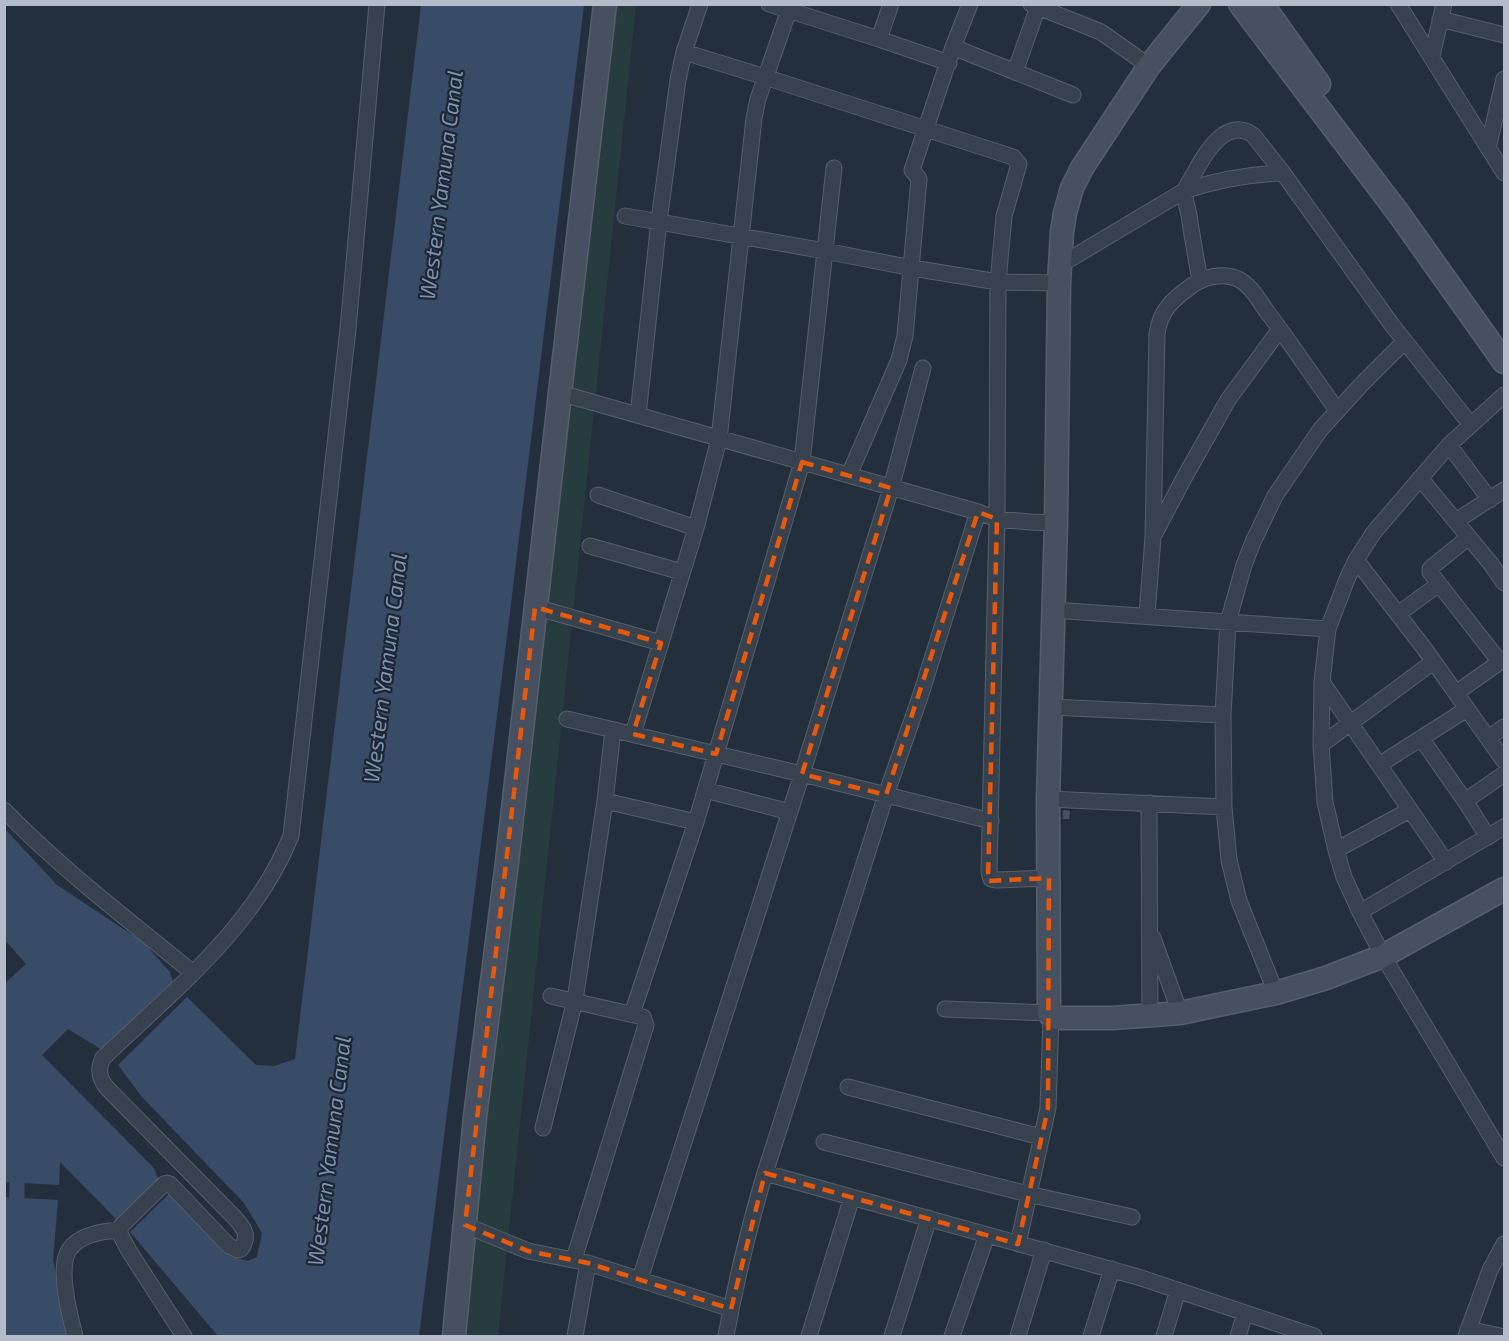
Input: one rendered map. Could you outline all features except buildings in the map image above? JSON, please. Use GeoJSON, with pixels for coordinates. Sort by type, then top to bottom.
{"type":"FeatureCollection","features":[{"type":"Feature","properties":{"kind":"street"},"geometry":{"type":"LineString","coordinates":[[75,1336],[65,1288],[64,1266],[69,1250],[74,1244],[92,1234],[120,1229],[164,1184],[170,1184],[229,1246],[238,1250],[244,1246],[246,1235],[244,1229],[100,1080],[100,1064],[103,1058],[226,939],[249,911],[282,859],[291,836],[346,341],[377,4]]}},
{"type":"Feature","properties":{"kind":"street"},"geometry":{"type":"LineString","coordinates":[[454,1336],[475,1117],[506,873],[605,4]]}},
{"type":"Feature","properties":{"kind":"street"},"geometry":{"type":"LineString","coordinates":[[638,415],[659,221],[678,80],[684,52],[700,4]]}},
{"type":"Feature","properties":{"kind":"street"},"geometry":{"type":"LineString","coordinates":[[769,4],[790,8],[949,63]]}},
{"type":"Feature","properties":{"kind":"street"},"geometry":{"type":"LineString","coordinates":[[879,39],[891,4]]}},
{"type":"Feature","properties":{"kind":"street"},"geometry":{"type":"LineString","coordinates":[[849,475],[899,360],[905,336],[919,179],[912,170],[970,4]]}},
{"type":"Feature","properties":{"kind":"street"},"geometry":{"type":"LineString","coordinates":[[1017,1244],[1048,1108],[1050,1015],[1048,799],[1062,232],[1072,188],[1088,158],[1149,66],[1199,4]]}},
{"type":"Feature","properties":{"kind":"street"},"geometry":{"type":"LineString","coordinates":[[1240,4],[1399,214],[1504,362]]}},
{"type":"Feature","properties":{"kind":"street"},"geometry":{"type":"LineString","coordinates":[[1262,4],[1504,342]]}},
{"type":"Feature","properties":{"kind":"street"},"geometry":{"type":"LineString","coordinates":[[1398,4],[1504,173]]}},
{"type":"Feature","properties":{"kind":"street"},"geometry":{"type":"LineString","coordinates":[[1016,72],[1036,5],[1101,32],[1149,66]]}},
{"type":"Feature","properties":{"kind":"street"},"geometry":{"type":"LineString","coordinates":[[633,735],[696,528],[719,439],[754,118],[765,76],[790,8]]}},
{"type":"Feature","properties":{"kind":"street"},"geometry":{"type":"LineString","coordinates":[[1431,56],[1442,12],[1504,35]]}},
{"type":"Feature","properties":{"kind":"street"},"geometry":{"type":"LineString","coordinates":[[954,47],[1073,95]]}},
{"type":"Feature","properties":{"kind":"street"},"geometry":{"type":"LineString","coordinates":[[684,52],[1013,157],[1019,164],[1004,216],[998,282],[997,519],[989,872],[991,879],[997,880],[1049,878]]}},
{"type":"Feature","properties":{"kind":"street"},"geometry":{"type":"LineString","coordinates":[[1488,148],[1500,123],[1504,79]]}},
{"type":"Feature","properties":{"kind":"street"},"geometry":{"type":"LineString","coordinates":[[1200,280],[1185,191],[1203,157],[1217,140],[1232,131],[1247,131],[1253,135],[1283,173],[1405,341],[1471,425]]}},
{"type":"Feature","properties":{"kind":"street"},"geometry":{"type":"LineString","coordinates":[[632,1014],[696,822],[802,462],[834,168]]}},
{"type":"Feature","properties":{"kind":"street"},"geometry":{"type":"LineString","coordinates":[[625,216],[998,282],[1060,274],[1185,191],[1246,175],[1283,173]]}},
{"type":"Feature","properties":{"kind":"street"},"geometry":{"type":"LineString","coordinates":[[1147,615],[1153,537],[1156,334],[1158,323],[1169,304],[1200,280],[1216,276],[1230,276],[1238,279],[1247,285],[1280,329],[1337,411]]}},
{"type":"Feature","properties":{"kind":"street"},"geometry":{"type":"LineString","coordinates":[[1153,537],[1228,400],[1280,329]]}},
{"type":"Feature","properties":{"kind":"street"},"geometry":{"type":"LineString","coordinates":[[1276,993],[1239,901],[1230,860],[1224,807],[1223,715],[1228,622],[1244,565],[1275,496],[1315,438],[1337,411],[1405,341]]}},
{"type":"Feature","properties":{"kind":"street"},"geometry":{"type":"LineString","coordinates":[[640,1279],[891,488],[923,368]]}},
{"type":"Feature","properties":{"kind":"street"},"geometry":{"type":"LineString","coordinates":[[560,393],[997,519],[1056,523]]}},
{"type":"Feature","properties":{"kind":"street"},"geometry":{"type":"LineString","coordinates":[[1504,395],[1449,445],[1374,532],[1356,560],[1328,629],[1322,682],[1321,745],[1325,802],[1344,877],[1383,956],[1504,1158]]}},
{"type":"Feature","properties":{"kind":"street"},"geometry":{"type":"LineString","coordinates":[[1449,445],[1490,500]]}},
{"type":"Feature","properties":{"kind":"street"},"geometry":{"type":"LineString","coordinates":[[1420,478],[1504,583]]}},
{"type":"Feature","properties":{"kind":"street"},"geometry":{"type":"LineString","coordinates":[[1456,521],[1504,490]]}},
{"type":"Feature","properties":{"kind":"street"},"geometry":{"type":"LineString","coordinates":[[598,495],[696,528]]}},
{"type":"Feature","properties":{"kind":"street"},"geometry":{"type":"LineString","coordinates":[[726,1336],[747,1236],[765,1173],[978,512]]}},
{"type":"Feature","properties":{"kind":"street"},"geometry":{"type":"LineString","coordinates":[[1456,693],[1502,661],[1430,572],[1430,568],[1469,537]]}},
{"type":"Feature","properties":{"kind":"street"},"geometry":{"type":"LineString","coordinates":[[590,546],[682,572]]}},
{"type":"Feature","properties":{"kind":"street"},"geometry":{"type":"LineString","coordinates":[[1491,564],[1504,555]]}},
{"type":"Feature","properties":{"kind":"street"},"geometry":{"type":"LineString","coordinates":[[1356,560],[1398,614],[1504,761]]}},
{"type":"Feature","properties":{"kind":"street"},"geometry":{"type":"LineString","coordinates":[[1398,614],[1439,584]]}},
{"type":"Feature","properties":{"kind":"street"},"geometry":{"type":"LineString","coordinates":[[536,607],[661,643]]}},
{"type":"Feature","properties":{"kind":"street"},"geometry":{"type":"LineString","coordinates":[[1053,610],[1328,629]]}},
{"type":"Feature","properties":{"kind":"street"},"geometry":{"type":"LineString","coordinates":[[1321,745],[1433,662]]}},
{"type":"Feature","properties":{"kind":"street"},"geometry":{"type":"LineString","coordinates":[[1322,682],[1446,862]]}},
{"type":"Feature","properties":{"kind":"street"},"geometry":{"type":"LineString","coordinates":[[1050,707],[1223,715]]}},
{"type":"Feature","properties":{"kind":"street"},"geometry":{"type":"LineString","coordinates":[[1379,765],[1467,709]]}},
{"type":"Feature","properties":{"kind":"street"},"geometry":{"type":"LineString","coordinates":[[567,719],[991,821]]}},
{"type":"Feature","properties":{"kind":"street"},"geometry":{"type":"LineString","coordinates":[[1488,738],[1504,727]]}},
{"type":"Feature","properties":{"kind":"street"},"geometry":{"type":"LineString","coordinates":[[543,1128],[574,1000],[605,801],[613,730]]}},
{"type":"Feature","properties":{"kind":"street"},"geometry":{"type":"LineString","coordinates":[[1420,738],[1488,837]]}},
{"type":"Feature","properties":{"kind":"street"},"geometry":{"type":"LineString","coordinates":[[1465,801],[1504,774]]}},
{"type":"Feature","properties":{"kind":"street"},"geometry":{"type":"LineString","coordinates":[[705,790],[790,812]]}},
{"type":"Feature","properties":{"kind":"street"},"geometry":{"type":"LineString","coordinates":[[1048,799],[1224,807]]}},
{"type":"Feature","properties":{"kind":"street"},"geometry":{"type":"LineString","coordinates":[[605,801],[696,822]]}},
{"type":"Feature","properties":{"kind":"street"},"geometry":{"type":"LineString","coordinates":[[1149,803],[1150,1016]]}},
{"type":"Feature","properties":{"kind":"street"},"geometry":{"type":"LineString","coordinates":[[4,810],[78,878],[193,973]]}},
{"type":"Feature","properties":{"kind":"street"},"geometry":{"type":"LineString","coordinates":[[1336,850],[1410,810]]}},
{"type":"Feature","properties":{"kind":"street"},"geometry":{"type":"LineString","coordinates":[[1360,912],[1504,827]]}},
{"type":"Feature","properties":{"kind":"street"},"geometry":{"type":"LineString","coordinates":[[945,1010],[1050,1015],[1057,1018],[1114,1018],[1180,1013],[1276,993],[1326,978],[1383,956],[1504,889]]}},
{"type":"Feature","properties":{"kind":"street"},"geometry":{"type":"LineString","coordinates":[[1149,927],[1180,1013]]}},
{"type":"Feature","properties":{"kind":"street"},"geometry":{"type":"LineString","coordinates":[[551,996],[643,1017],[646,1025],[581,1261],[575,1336]]}},
{"type":"Feature","properties":{"kind":"street"},"geometry":{"type":"LineString","coordinates":[[848,1088],[1041,1137]]}},
{"type":"Feature","properties":{"kind":"street"},"geometry":{"type":"LineString","coordinates":[[824,1142],[1028,1194],[1132,1217]]}},
{"type":"Feature","properties":{"kind":"street"},"geometry":{"type":"LineString","coordinates":[[765,1173],[1112,1269],[1307,1335]]}},
{"type":"Feature","properties":{"kind":"street"},"geometry":{"type":"LineString","coordinates":[[809,1336],[852,1197]]}},
{"type":"Feature","properties":{"kind":"street"},"geometry":{"type":"LineString","coordinates":[[892,1336],[929,1218]]}},
{"type":"Feature","properties":{"kind":"street"},"geometry":{"type":"LineString","coordinates":[[465,1225],[528,1251],[581,1261],[731,1309]]}},
{"type":"Feature","properties":{"kind":"street"},"geometry":{"type":"LineString","coordinates":[[120,1229],[120,1234],[129,1251],[184,1336]]}},
{"type":"Feature","properties":{"kind":"street"},"geometry":{"type":"LineString","coordinates":[[952,1336],[987,1235]]}},
{"type":"Feature","properties":{"kind":"street"},"geometry":{"type":"LineString","coordinates":[[1500,1336],[1467,1333],[1490,1270],[1504,1244]]}},
{"type":"Feature","properties":{"kind":"street"},"geometry":{"type":"LineString","coordinates":[[1018,1336],[1044,1250]]}},
{"type":"Feature","properties":{"kind":"street"},"geometry":{"type":"LineString","coordinates":[[1091,1336],[1112,1269]]}},
{"type":"Feature","properties":{"kind":"street"},"geometry":{"type":"LineString","coordinates":[[1164,1336],[1178,1290]]}},
{"type":"Feature","properties":{"kind":"street"},"geometry":{"type":"LineString","coordinates":[[1238,1336],[1245,1313]]}},
{"type":"Feature","properties":{"kind":"highlighted area"},"geometry":{"type":"Polygon","coordinates":[[[802,462],[891,488],[802,774],[886,795],[978,512],[997,519],[988,881],[1049,878],[1048,1108],[1018,1244],[765,1173],[731,1309],[588,1263],[528,1251],[465,1225],[535,607],[661,643],[633,734],[716,754],[802,462]]]}},
{"type":"Feature","properties":{"kind":"green space"},"geometry":{"type":"Polygon","coordinates":[[[614,5],[636,5],[498,1336],[460,1336],[614,5]]]}},
{"type":"Feature","properties":{"kind":"water","name":"Western Yamuna Canal"},"geometry":{"type":"Polygon","coordinates":[[[421,5],[584,5],[419,1336],[218,1336],[130,1232],[170,1193],[230,1256],[248,1261],[257,1257],[262,1233],[244,1203],[142,1097],[118,1065],[187,997],[256,1065],[274,1066],[295,1059],[421,5]]]}},
{"type":"Feature","properties":{"kind":"water"},"geometry":{"type":"Polygon","coordinates":[[[5,829],[57,885],[143,942],[170,972],[173,983],[104,1051],[68,1029],[42,1055],[154,1168],[160,1183],[119,1222],[60,1162],[59,1185],[5,1182],[4,984],[26,964],[5,940],[5,829]]]}},
{"type":"Feature","properties":{"kind":"water"},"geometry":{"type":"Polygon","coordinates":[[[4,1197],[58,1200],[53,1260],[69,1336],[5,1336],[4,1197]]]}},
{"type":"Feature","properties":{"kind":"waterway"},"geometry":{"type":"LineString","coordinates":[[17,1164],[17,1218]]}}]}
